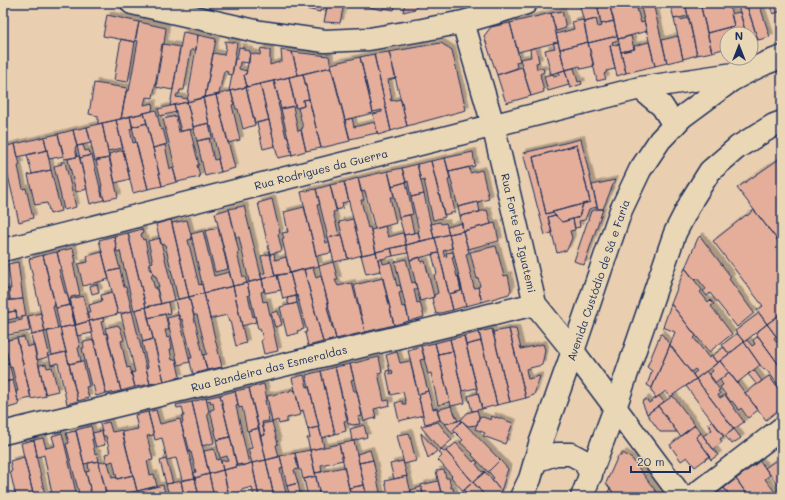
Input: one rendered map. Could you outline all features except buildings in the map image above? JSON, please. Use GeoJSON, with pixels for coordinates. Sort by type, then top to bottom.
{"type":"FeatureCollection","features":[{"type":"Feature","properties":{"kind":"street"},"geometry":{"type":"LineString","coordinates":[[132,3],[260,32],[325,41],[369,39],[462,22],[526,3]]}},
{"type":"Feature","properties":{"kind":"street","name":"Rua Forte de Iguatemi"},"geometry":{"type":"LineString","coordinates":[[462,22],[493,125],[535,304],[573,351],[682,497]]}},
{"type":"Feature","properties":{"kind":"street","name":"Avenida Custódio de Sá e Faria"},"geometry":{"type":"LineString","coordinates":[[521,497],[530,478],[540,444],[621,210],[640,170],[660,140],[682,117],[732,80],[782,57]]}},
{"type":"Feature","properties":{"kind":"street","name":"Rua Rodrigues da Guerra"},"geometry":{"type":"LineString","coordinates":[[3,250],[640,88],[747,72]]}},
{"type":"Feature","properties":{"kind":"street"},"geometry":{"type":"LineString","coordinates":[[640,88],[662,106],[674,125]]}},
{"type":"Feature","properties":{"kind":"street"},"geometry":{"type":"LineString","coordinates":[[582,497],[615,408],[675,233],[693,198],[710,171],[738,147],[774,125],[782,122]]}},
{"type":"Feature","properties":{"kind":"street","name":"Rua Bandeira das Esmeraldas"},"geometry":{"type":"LineString","coordinates":[[3,433],[535,304]]}},
{"type":"Feature","properties":{"kind":"street"},"geometry":{"type":"LineString","coordinates":[[692,497],[782,428]]}},
{"type":"Feature","properties":{"kind":"street"},"geometry":{"type":"LineString","coordinates":[[535,460],[556,454],[571,454],[584,461],[591,475]]}}]}
